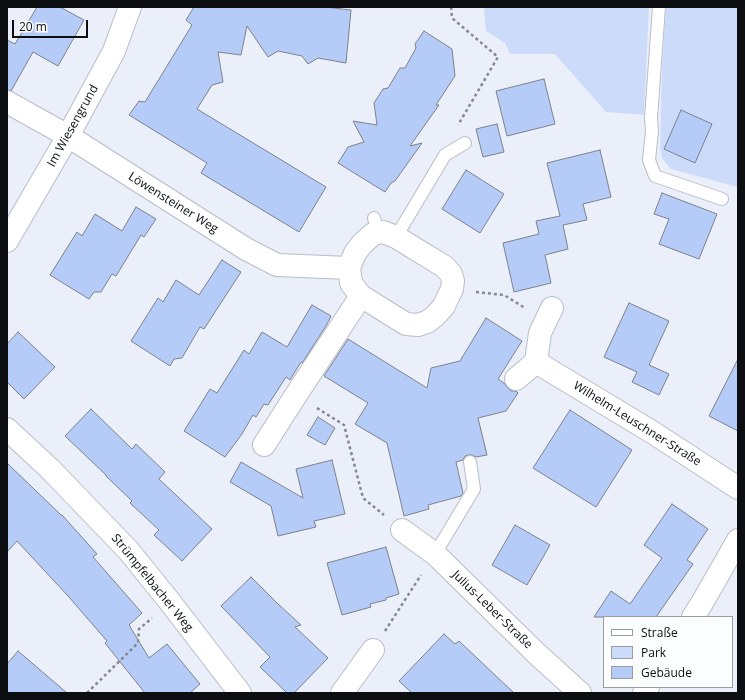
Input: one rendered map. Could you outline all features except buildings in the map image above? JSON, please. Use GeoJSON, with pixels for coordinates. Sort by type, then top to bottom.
{"type":"FeatureCollection","features":[{"type":"Feature","properties":{"kind":"street","name":"Im Wiesengrund"},"geometry":{"type":"LineString","coordinates":[[7,241],[68,136],[114,51],[130,7]]}},
{"type":"Feature","properties":{"kind":"street","name":"Löwensteiner Weg"},"geometry":{"type":"LineString","coordinates":[[7,102],[68,136],[246,249],[277,265],[282,260],[319,261],[349,268]]}},
{"type":"Feature","properties":{"kind":"street"},"geometry":{"type":"LineString","coordinates":[[372,234],[445,267],[451,274],[453,281],[452,289],[444,306],[436,316],[427,322],[418,325],[406,324],[361,296],[351,283],[349,268],[355,253],[372,234]]}},
{"type":"Feature","properties":{"kind":"street"},"geometry":{"type":"LineString","coordinates":[[264,445],[361,296]]}},
{"type":"Feature","properties":{"kind":"street"},"geometry":{"type":"LineString","coordinates":[[516,379],[536,362],[540,333],[552,308]]}},
{"type":"Feature","properties":{"kind":"street","name":"Wilhelm-Leuschner-Straße"},"geometry":{"type":"LineString","coordinates":[[536,362],[652,432],[738,488]]}},
{"type":"Feature","properties":{"kind":"street","name":"Strümpfelbacher Weg"},"geometry":{"type":"LineString","coordinates":[[7,429],[50,469],[128,550],[240,693]]}},
{"type":"Feature","properties":{"kind":"street","name":"Julius-Leber-Straße"},"geometry":{"type":"LineString","coordinates":[[402,530],[435,554],[537,654],[580,693]]}},
{"type":"Feature","properties":{"kind":"street"},"geometry":{"type":"LineString","coordinates":[[694,616],[738,540]]}},
{"type":"Feature","properties":{"kind":"street"},"geometry":{"type":"LineString","coordinates":[[342,693],[373,650]]}},
{"type":"Feature","properties":{"kind":"lane"},"geometry":{"type":"LineString","coordinates":[[659,7],[649,160],[655,176],[722,199]]}},
{"type":"Feature","properties":{"kind":"lane"},"geometry":{"type":"LineString","coordinates":[[372,234],[445,155],[466,143]]}},
{"type":"Feature","properties":{"kind":"lane"},"geometry":{"type":"LineString","coordinates":[[435,554],[474,490],[470,462]]}},
{"type":"Feature","properties":{"kind":"path"},"geometry":{"type":"LineString","coordinates":[[445,155],[458,124],[498,57],[452,18],[451,7]]}},
{"type":"Feature","properties":{"kind":"path"},"geometry":{"type":"LineString","coordinates":[[473,291],[504,295],[530,312],[540,333]]}},
{"type":"Feature","properties":{"kind":"path"},"geometry":{"type":"LineString","coordinates":[[296,395],[344,425],[363,498],[402,530]]}},
{"type":"Feature","properties":{"kind":"path"},"geometry":{"type":"LineString","coordinates":[[373,650],[435,554]]}},
{"type":"Feature","properties":{"kind":"path"},"geometry":{"type":"LineString","coordinates":[[87,693],[138,643],[139,630],[146,623]]}},
{"type":"Feature","properties":{"kind":"green space"},"geometry":{"type":"Polygon","coordinates":[[[484,7],[649,7],[644,115],[606,112],[555,54],[510,54],[505,43],[486,31],[484,7]]]}},
{"type":"Feature","properties":{"kind":"green space"},"geometry":{"type":"Polygon","coordinates":[[[666,7],[738,7],[738,187],[671,169],[662,158],[660,148],[662,71],[666,7]]]}}]}
